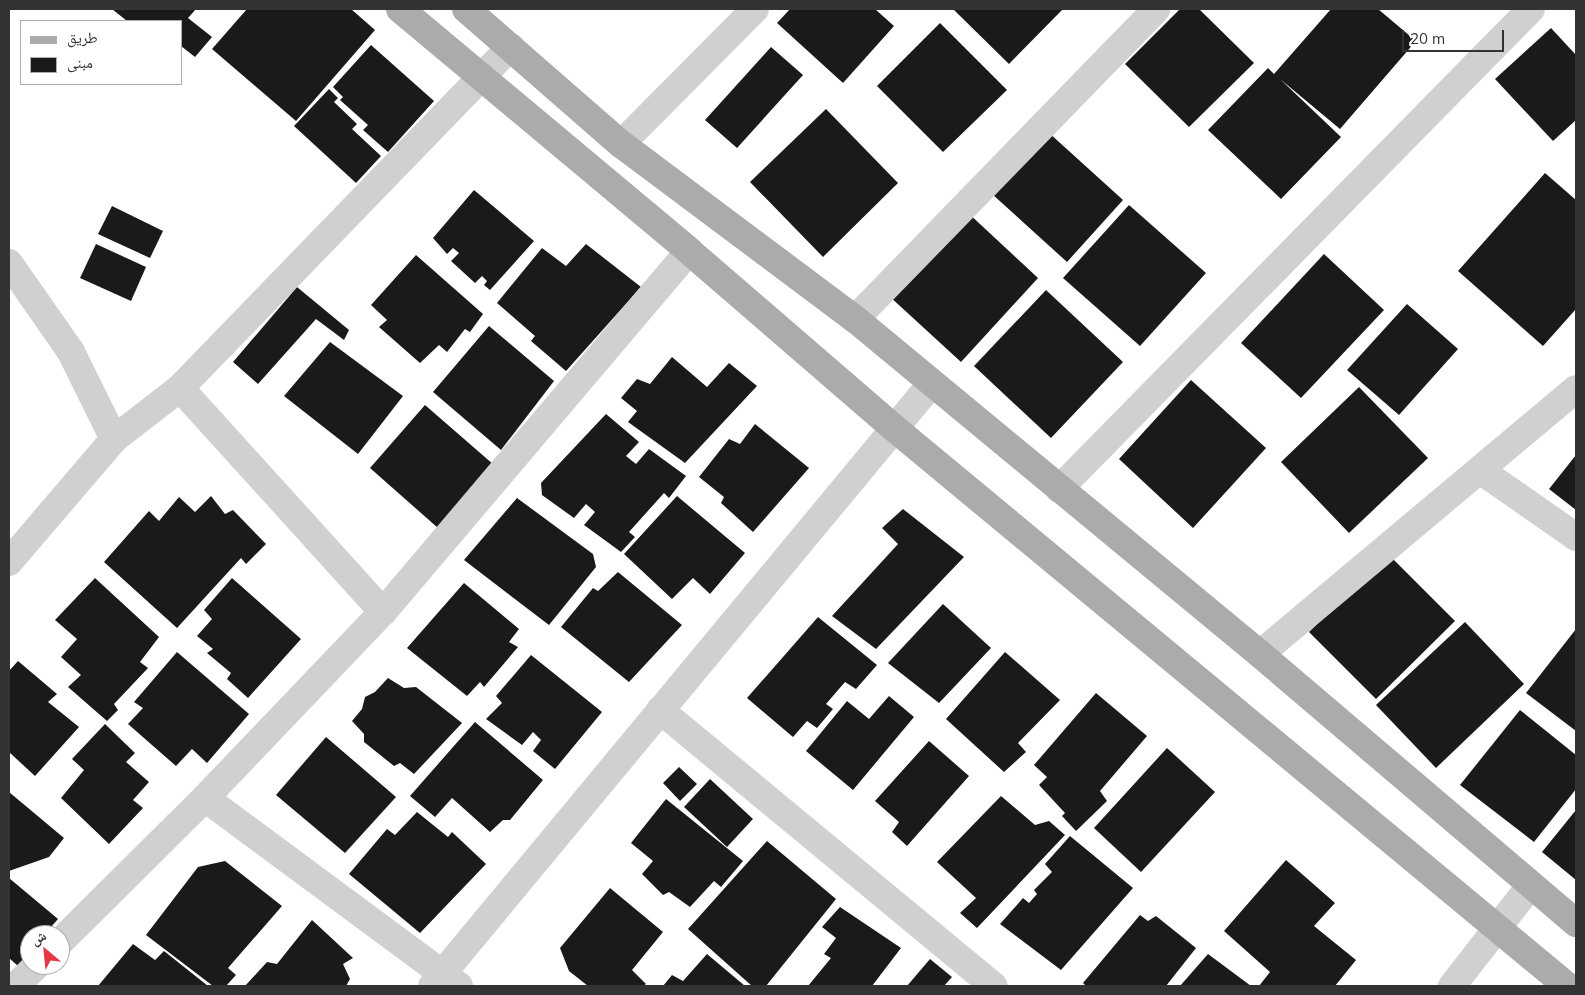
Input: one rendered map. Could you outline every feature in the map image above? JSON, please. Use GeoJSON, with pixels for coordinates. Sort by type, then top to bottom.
{"type":"FeatureCollection","features":[{"type":"Feature","properties":{"kind":"main road"},"geometry":{"type":"LineString","coordinates":[[400,9],[689,251],[894,428],[1567,986]]}},
{"type":"Feature","properties":{"kind":"main road"},"geometry":{"type":"LineString","coordinates":[[466,9],[620,144],[855,319],[1260,654],[1576,923]]}},
{"type":"Feature","properties":{"kind":"street"},"geometry":{"type":"LineString","coordinates":[[620,144],[755,9]]}},
{"type":"Feature","properties":{"kind":"street"},"geometry":{"type":"LineString","coordinates":[[855,319],[1156,9]]}},
{"type":"Feature","properties":{"kind":"street"},"geometry":{"type":"LineString","coordinates":[[1059,489],[1531,9]]}},
{"type":"Feature","properties":{"kind":"street"},"geometry":{"type":"LineString","coordinates":[[9,562],[114,439],[180,388],[510,47]]}},
{"type":"Feature","properties":{"kind":"street"},"geometry":{"type":"LineString","coordinates":[[70,932],[205,798],[383,612],[689,251]]}},
{"type":"Feature","properties":{"kind":"street"},"geometry":{"type":"LineString","coordinates":[[9,263],[71,352],[114,439]]}},
{"type":"Feature","properties":{"kind":"street"},"geometry":{"type":"LineString","coordinates":[[205,798],[444,982],[660,710],[932,384]]}},
{"type":"Feature","properties":{"kind":"street"},"geometry":{"type":"LineString","coordinates":[[180,388],[383,612]]}},
{"type":"Feature","properties":{"kind":"street"},"geometry":{"type":"LineString","coordinates":[[1260,654],[1576,389]]}},
{"type":"Feature","properties":{"kind":"street"},"geometry":{"type":"LineString","coordinates":[[1480,470],[1576,536]]}},
{"type":"Feature","properties":{"kind":"street"},"geometry":{"type":"LineString","coordinates":[[660,710],[994,986]]}},
{"type":"Feature","properties":{"kind":"street"},"geometry":{"type":"LineString","coordinates":[[1452,986],[1531,885]]}},
{"type":"Feature","properties":{"kind":"street"},"geometry":{"type":"LineString","coordinates":[[16,986],[27,975]]}},
{"type":"Feature","properties":{"kind":"building"},"geometry":{"type":"Polygon","coordinates":[[[112,9],[196,9],[188,18],[212,37],[195,57],[182,47],[182,20],[126,20],[112,9]]]}},
{"type":"Feature","properties":{"kind":"building"},"geometry":{"type":"Polygon","coordinates":[[[247,9],[351,9],[375,30],[296,121],[212,49],[247,9]]]}},
{"type":"Feature","properties":{"kind":"building"},"geometry":{"type":"Polygon","coordinates":[[[790,9],[875,9],[894,26],[843,83],[777,23],[790,9]]]}},
{"type":"Feature","properties":{"kind":"building"},"geometry":{"type":"Polygon","coordinates":[[[953,9],[1063,9],[1009,64],[953,9]]]}},
{"type":"Feature","properties":{"kind":"building"},"geometry":{"type":"Polygon","coordinates":[[[1180,9],[1199,9],[1254,63],[1189,127],[1125,64],[1180,9]]]}},
{"type":"Feature","properties":{"kind":"building"},"geometry":{"type":"Polygon","coordinates":[[[1331,9],[1378,9],[1416,41],[1340,129],[1280,79],[1341,137],[1281,199],[1208,130],[1268,68],[1274,74],[1331,9]]]}},
{"type":"Feature","properties":{"kind":"building"},"geometry":{"type":"Polygon","coordinates":[[[940,23],[1007,90],[943,152],[877,86],[940,23]]]}},
{"type":"Feature","properties":{"kind":"building"},"geometry":{"type":"Polygon","coordinates":[[[1551,28],[1576,55],[1576,120],[1553,141],[1495,79],[1551,28]]]}},
{"type":"Feature","properties":{"kind":"building"},"geometry":{"type":"Polygon","coordinates":[[[371,45],[434,101],[388,152],[363,130],[368,125],[340,100],[343,97],[333,87],[371,45]]]}},
{"type":"Feature","properties":{"kind":"building"},"geometry":{"type":"Polygon","coordinates":[[[771,47],[803,75],[737,148],[705,120],[771,47]]]}},
{"type":"Feature","properties":{"kind":"building"},"geometry":{"type":"Polygon","coordinates":[[[329,89],[338,98],[334,102],[357,124],[352,129],[381,156],[356,183],[294,126],[329,89]]]}},
{"type":"Feature","properties":{"kind":"building"},"geometry":{"type":"Polygon","coordinates":[[[826,109],[898,183],[823,257],[750,182],[826,109]]]}},
{"type":"Feature","properties":{"kind":"building"},"geometry":{"type":"Polygon","coordinates":[[[1048,132],[1123,200],[1067,262],[992,194],[1048,132]]]}},
{"type":"Feature","properties":{"kind":"building"},"geometry":{"type":"Polygon","coordinates":[[[1545,173],[1576,200],[1576,309],[1543,346],[1458,271],[1545,173]]]}},
{"type":"Feature","properties":{"kind":"building"},"geometry":{"type":"Polygon","coordinates":[[[474,190],[534,241],[490,290],[484,285],[487,281],[482,276],[475,283],[451,261],[459,253],[453,248],[447,254],[433,238],[474,190]]]}},
{"type":"Feature","properties":{"kind":"building"},"geometry":{"type":"Polygon","coordinates":[[[1129,205],[1206,273],[1140,346],[1063,278],[1129,205]]]}},
{"type":"Feature","properties":{"kind":"building"},"geometry":{"type":"Polygon","coordinates":[[[112,206],[163,231],[150,258],[98,234],[112,206]]]}},
{"type":"Feature","properties":{"kind":"building"},"geometry":{"type":"Polygon","coordinates":[[[966,211],[1038,278],[961,362],[888,295],[966,211]]]}},
{"type":"Feature","properties":{"kind":"building"},"geometry":{"type":"Polygon","coordinates":[[[96,244],[146,267],[131,301],[80,278],[96,244]]]}},
{"type":"Feature","properties":{"kind":"building"},"geometry":{"type":"Polygon","coordinates":[[[586,244],[641,287],[566,371],[531,341],[535,336],[497,303],[542,248],[566,266],[586,244]]]}},
{"type":"Feature","properties":{"kind":"building"},"geometry":{"type":"Polygon","coordinates":[[[1324,254],[1384,310],[1301,398],[1241,343],[1324,254]]]}},
{"type":"Feature","properties":{"kind":"building"},"geometry":{"type":"Polygon","coordinates":[[[416,255],[483,314],[470,332],[465,329],[447,352],[439,345],[420,363],[379,327],[387,320],[371,305],[416,255]]]}},
{"type":"Feature","properties":{"kind":"building"},"geometry":{"type":"Polygon","coordinates":[[[297,287],[349,330],[344,340],[316,319],[258,384],[233,362],[297,287]]]}},
{"type":"Feature","properties":{"kind":"building"},"geometry":{"type":"Polygon","coordinates":[[[1046,290],[1123,362],[1051,438],[974,366],[1046,290]]]}},
{"type":"Feature","properties":{"kind":"building"},"geometry":{"type":"Polygon","coordinates":[[[1407,304],[1458,349],[1399,415],[1347,370],[1407,304]]]}},
{"type":"Feature","properties":{"kind":"building"},"geometry":{"type":"Polygon","coordinates":[[[489,326],[554,381],[501,450],[433,392],[489,326]]]}},
{"type":"Feature","properties":{"kind":"building"},"geometry":{"type":"Polygon","coordinates":[[[330,342],[403,396],[358,454],[284,396],[330,342]]]}},
{"type":"Feature","properties":{"kind":"building"},"geometry":{"type":"Polygon","coordinates":[[[672,357],[707,387],[729,363],[757,386],[685,463],[628,422],[637,411],[621,398],[637,379],[650,384],[672,357]]]}},
{"type":"Feature","properties":{"kind":"building"},"geometry":{"type":"Polygon","coordinates":[[[1191,380],[1266,448],[1193,528],[1119,459],[1191,380]]]}},
{"type":"Feature","properties":{"kind":"building"},"geometry":{"type":"Polygon","coordinates":[[[1359,387],[1428,458],[1349,533],[1281,462],[1359,387]]]}},
{"type":"Feature","properties":{"kind":"building"},"geometry":{"type":"Polygon","coordinates":[[[425,405],[494,465],[438,528],[370,468],[425,405]]]}},
{"type":"Feature","properties":{"kind":"building"},"geometry":{"type":"Polygon","coordinates":[[[606,414],[639,442],[626,456],[636,464],[649,449],[686,476],[669,498],[664,493],[629,532],[635,537],[621,552],[584,525],[595,512],[586,504],[574,518],[542,495],[541,483],[606,414]]]}},
{"type":"Feature","properties":{"kind":"building"},"geometry":{"type":"Polygon","coordinates":[[[755,424],[809,468],[753,532],[721,503],[724,497],[699,477],[729,439],[740,444],[755,424]]]}},
{"type":"Feature","properties":{"kind":"building"},"geometry":{"type":"Polygon","coordinates":[[[1576,455],[1576,510],[1549,489],[1576,455]]]}},
{"type":"Feature","properties":{"kind":"building"},"geometry":{"type":"Polygon","coordinates":[[[211,496],[225,514],[233,510],[266,544],[246,564],[241,558],[177,628],[104,562],[149,511],[159,521],[179,497],[195,512],[211,496]]]}},
{"type":"Feature","properties":{"kind":"building"},"geometry":{"type":"Polygon","coordinates":[[[677,496],[745,553],[710,594],[693,578],[672,599],[624,554],[677,496]]]}},
{"type":"Feature","properties":{"kind":"building"},"geometry":{"type":"Polygon","coordinates":[[[517,498],[593,554],[596,567],[549,625],[464,560],[517,498]]]}},
{"type":"Feature","properties":{"kind":"building"},"geometry":{"type":"Polygon","coordinates":[[[903,509],[964,557],[876,649],[832,616],[898,544],[882,528],[903,509]]]}},
{"type":"Feature","properties":{"kind":"building"},"geometry":{"type":"Polygon","coordinates":[[[1388,554],[1455,621],[1376,699],[1309,632],[1388,554]]]}},
{"type":"Feature","properties":{"kind":"building"},"geometry":{"type":"Polygon","coordinates":[[[618,572],[682,625],[629,682],[561,627],[593,588],[598,591],[618,572]]]}},
{"type":"Feature","properties":{"kind":"building"},"geometry":{"type":"Polygon","coordinates":[[[95,578],[159,637],[140,662],[148,668],[114,704],[118,710],[107,721],[68,687],[81,675],[61,657],[77,639],[55,620],[95,578]]]}},
{"type":"Feature","properties":{"kind":"building"},"geometry":{"type":"Polygon","coordinates":[[[232,578],[301,639],[248,698],[227,679],[231,673],[207,653],[213,649],[197,636],[212,619],[204,610],[232,578]]]}},
{"type":"Feature","properties":{"kind":"building"},"geometry":{"type":"Polygon","coordinates":[[[464,583],[519,629],[509,642],[518,647],[484,687],[480,682],[467,696],[407,648],[464,583]]]}},
{"type":"Feature","properties":{"kind":"building"},"geometry":{"type":"Polygon","coordinates":[[[943,604],[991,648],[939,703],[888,663],[943,604]]]}},
{"type":"Feature","properties":{"kind":"building"},"geometry":{"type":"Polygon","coordinates":[[[818,617],[877,665],[856,689],[845,682],[826,704],[833,709],[817,728],[807,721],[793,737],[747,698],[818,617]]]}},
{"type":"Feature","properties":{"kind":"building"},"geometry":{"type":"Polygon","coordinates":[[[1465,622],[1524,684],[1436,768],[1376,705],[1465,622]]]}},
{"type":"Feature","properties":{"kind":"building"},"geometry":{"type":"Polygon","coordinates":[[[1576,629],[1576,731],[1526,693],[1576,629]]]}},
{"type":"Feature","properties":{"kind":"building"},"geometry":{"type":"Polygon","coordinates":[[[177,652],[249,714],[207,763],[192,749],[176,766],[128,724],[143,708],[134,702],[177,652]]]}},
{"type":"Feature","properties":{"kind":"building"},"geometry":{"type":"Polygon","coordinates":[[[1005,652],[1060,700],[1018,743],[1026,752],[1004,772],[946,719],[1005,652]]]}},
{"type":"Feature","properties":{"kind":"building"},"geometry":{"type":"Polygon","coordinates":[[[531,655],[602,712],[555,769],[533,751],[541,740],[533,732],[522,745],[486,719],[502,703],[496,696],[531,655]]]}},
{"type":"Feature","properties":{"kind":"building"},"geometry":{"type":"Polygon","coordinates":[[[18,661],[57,694],[48,702],[79,727],[35,776],[9,752],[9,671],[18,661]]]}},
{"type":"Feature","properties":{"kind":"building"},"geometry":{"type":"Polygon","coordinates":[[[388,678],[404,688],[416,687],[462,723],[414,774],[400,763],[394,766],[364,742],[364,734],[352,721],[362,709],[365,697],[375,692],[388,678]]]}},
{"type":"Feature","properties":{"kind":"building"},"geometry":{"type":"Polygon","coordinates":[[[1096,693],[1147,736],[1100,791],[1107,801],[1076,831],[1062,816],[1065,813],[1039,785],[1047,777],[1034,765],[1096,693]]]}},
{"type":"Feature","properties":{"kind":"building"},"geometry":{"type":"Polygon","coordinates":[[[889,696],[914,717],[853,790],[806,751],[847,701],[869,719],[889,696]]]}},
{"type":"Feature","properties":{"kind":"building"},"geometry":{"type":"Polygon","coordinates":[[[1520,710],[1576,755],[1576,789],[1534,842],[1460,785],[1520,710]]]}},
{"type":"Feature","properties":{"kind":"building"},"geometry":{"type":"Polygon","coordinates":[[[475,722],[543,780],[510,820],[503,820],[490,832],[452,798],[435,817],[410,796],[475,722]]]}},
{"type":"Feature","properties":{"kind":"building"},"geometry":{"type":"Polygon","coordinates":[[[105,724],[135,753],[126,762],[149,782],[133,800],[143,808],[109,844],[61,798],[84,770],[72,759],[105,724]]]}},
{"type":"Feature","properties":{"kind":"building"},"geometry":{"type":"Polygon","coordinates":[[[326,737],[396,797],[345,853],[276,795],[326,737]]]}},
{"type":"Feature","properties":{"kind":"building"},"geometry":{"type":"Polygon","coordinates":[[[929,741],[969,776],[907,846],[892,832],[899,822],[875,801],[929,741]]]}},
{"type":"Feature","properties":{"kind":"building"},"geometry":{"type":"Polygon","coordinates":[[[1167,748],[1215,792],[1141,872],[1094,828],[1167,748]]]}},
{"type":"Feature","properties":{"kind":"building"},"geometry":{"type":"Polygon","coordinates":[[[679,767],[697,784],[680,801],[663,783],[679,767]]]}},
{"type":"Feature","properties":{"kind":"building"},"geometry":{"type":"Polygon","coordinates":[[[710,779],[753,819],[727,847],[684,807],[710,779]]]}},
{"type":"Feature","properties":{"kind":"building"},"geometry":{"type":"Polygon","coordinates":[[[9,792],[64,838],[49,857],[9,871],[9,792]]]}},
{"type":"Feature","properties":{"kind":"building"},"geometry":{"type":"Polygon","coordinates":[[[1001,796],[1035,825],[1049,821],[1065,835],[977,928],[960,913],[976,898],[937,862],[1001,796]]]}},
{"type":"Feature","properties":{"kind":"building"},"geometry":{"type":"Polygon","coordinates":[[[666,799],[743,861],[721,887],[714,881],[690,907],[669,892],[663,895],[642,874],[653,861],[631,843],[666,799]]]}},
{"type":"Feature","properties":{"kind":"building"},"geometry":{"type":"Polygon","coordinates":[[[1576,810],[1576,880],[1542,852],[1576,810]]]}},
{"type":"Feature","properties":{"kind":"building"},"geometry":{"type":"Polygon","coordinates":[[[417,812],[448,837],[452,832],[486,864],[420,933],[349,874],[387,829],[395,835],[417,812]]]}},
{"type":"Feature","properties":{"kind":"building"},"geometry":{"type":"Polygon","coordinates":[[[1070,836],[1133,888],[1061,970],[1000,924],[1023,898],[1029,903],[1037,894],[1034,890],[1052,872],[1045,864],[1070,836]]]}},
{"type":"Feature","properties":{"kind":"building"},"geometry":{"type":"Polygon","coordinates":[[[767,841],[836,899],[766,986],[752,986],[688,929],[767,841]]]}},
{"type":"Feature","properties":{"kind":"building"},"geometry":{"type":"Polygon","coordinates":[[[1286,860],[1335,903],[1314,926],[1356,960],[1335,986],[1259,986],[1270,972],[1224,931],[1286,860]]]}},
{"type":"Feature","properties":{"kind":"building"},"geometry":{"type":"Polygon","coordinates":[[[225,861],[282,906],[228,968],[236,975],[226,986],[213,986],[146,935],[198,867],[225,861]]]}},
{"type":"Feature","properties":{"kind":"building"},"geometry":{"type":"Polygon","coordinates":[[[9,878],[58,919],[53,925],[20,925],[20,964],[18,966],[9,958],[9,878]]]}},
{"type":"Feature","properties":{"kind":"building"},"geometry":{"type":"Polygon","coordinates":[[[610,888],[663,932],[632,970],[646,984],[643,986],[588,986],[569,971],[560,948],[610,888]]]}},
{"type":"Feature","properties":{"kind":"building"},"geometry":{"type":"Polygon","coordinates":[[[840,907],[901,948],[872,986],[808,986],[831,958],[824,954],[836,938],[822,927],[840,907]]]}},
{"type":"Feature","properties":{"kind":"building"},"geometry":{"type":"Polygon","coordinates":[[[1140,915],[1148,921],[1156,916],[1196,948],[1166,986],[1086,986],[1083,983],[1140,915]]]}},
{"type":"Feature","properties":{"kind":"building"},"geometry":{"type":"Polygon","coordinates":[[[312,920],[353,958],[343,964],[350,979],[346,986],[245,986],[267,962],[277,964],[312,920]]]}},
{"type":"Feature","properties":{"kind":"building"},"geometry":{"type":"Polygon","coordinates":[[[133,944],[155,960],[164,951],[208,986],[98,986],[133,944]]]}},
{"type":"Feature","properties":{"kind":"building"},"geometry":{"type":"Polygon","coordinates":[[[707,954],[745,986],[663,986],[672,975],[683,981],[707,954]]]}},
{"type":"Feature","properties":{"kind":"building"},"geometry":{"type":"Polygon","coordinates":[[[1208,954],[1251,986],[1180,986],[1208,954]]]}},
{"type":"Feature","properties":{"kind":"building"},"geometry":{"type":"Polygon","coordinates":[[[930,959],[952,977],[944,986],[907,986],[930,959]]]}}]}
